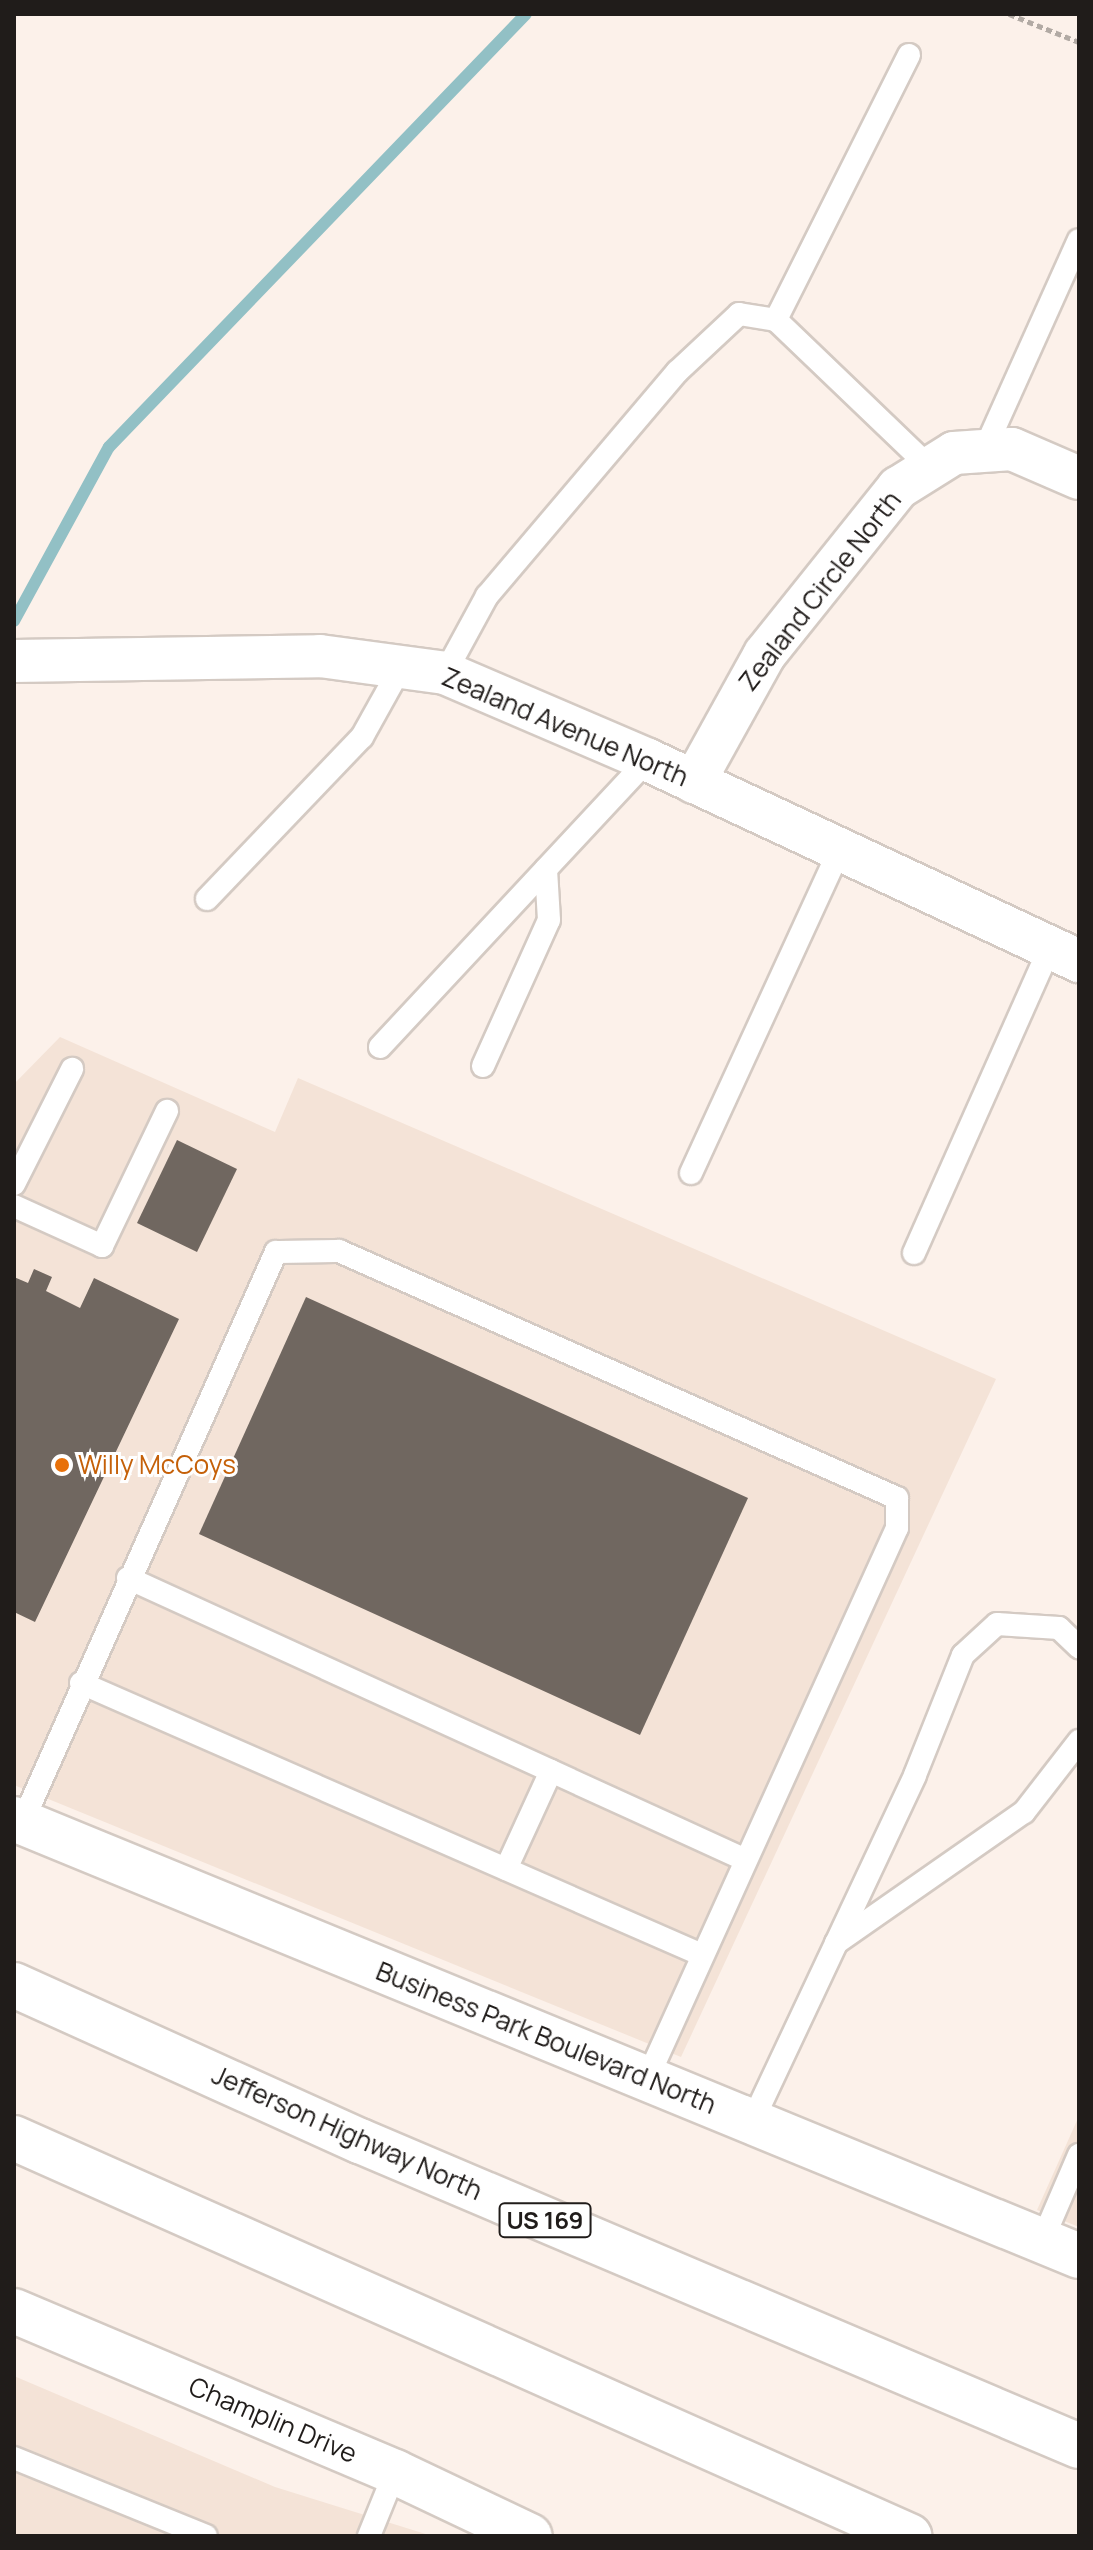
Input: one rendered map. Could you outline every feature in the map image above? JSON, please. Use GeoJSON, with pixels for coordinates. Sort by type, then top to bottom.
{"type":"FeatureCollection","features":[{"type":"Feature","properties":{"kind":"main road","name":"Business Park Boulevard North"},"geometry":{"type":"LineString","coordinates":[[18,1821],[1060,2248]]}},
{"type":"Feature","properties":{"kind":"main road","name":"Jefferson Highway North"},"geometry":{"type":"LineString","coordinates":[[14,1985],[360,2141],[1079,2446]]}},
{"type":"Feature","properties":{"kind":"main road"},"geometry":{"type":"LineString","coordinates":[[14,2138],[909,2536]]}},
{"type":"Feature","properties":{"kind":"main road","name":"Champlin Drive"},"geometry":{"type":"LineString","coordinates":[[14,2311],[395,2472],[521,2534]]}},
{"type":"Feature","properties":{"kind":"street","name":"Zealand Circle North"},"geometry":{"type":"LineString","coordinates":[[694,782],[765,654],[898,488],[927,465],[954,453],[1012,449],[1079,478]]}},
{"type":"Feature","properties":{"kind":"street","name":"Zealand Avenue North"},"geometry":{"type":"LineString","coordinates":[[14,661],[320,656],[445,673],[648,760],[1064,955]]}},
{"type":"Feature","properties":{"kind":"lane"},"geometry":{"type":"LineString","coordinates":[[776,320],[909,55]]}},
{"type":"Feature","properties":{"kind":"lane"},"geometry":{"type":"LineString","coordinates":[[984,451],[1079,240]]}},
{"type":"Feature","properties":{"kind":"lane"},"geometry":{"type":"LineString","coordinates":[[445,673],[487,596],[677,372],[739,314],[776,320],[927,465]]}},
{"type":"Feature","properties":{"kind":"lane"},"geometry":{"type":"LineString","coordinates":[[207,899],[362,737],[402,665]]}},
{"type":"Feature","properties":{"kind":"lane"},"geometry":{"type":"LineString","coordinates":[[380,1047],[648,760]]}},
{"type":"Feature","properties":{"kind":"lane"},"geometry":{"type":"LineString","coordinates":[[691,1173],[839,851]]}},
{"type":"Feature","properties":{"kind":"lane"},"geometry":{"type":"LineString","coordinates":[[483,1066],[549,920],[546,869]]}},
{"type":"Feature","properties":{"kind":"lane"},"geometry":{"type":"LineString","coordinates":[[914,1253],[1064,955]]}},
{"type":"Feature","properties":{"kind":"lane"},"geometry":{"type":"LineString","coordinates":[[14,1184],[72,1069]]}},
{"type":"Feature","properties":{"kind":"lane"},"geometry":{"type":"LineString","coordinates":[[14,1206],[102,1246],[167,1111]]}},
{"type":"Feature","properties":{"kind":"lane"},"geometry":{"type":"LineString","coordinates":[[18,1821],[276,1252],[339,1251],[897,1498],[897,1528],[647,2079]]}},
{"type":"Feature","properties":{"kind":"lane"},"geometry":{"type":"LineString","coordinates":[[128,1578],[746,1860]]}},
{"type":"Feature","properties":{"kind":"lane"},"geometry":{"type":"LineString","coordinates":[[752,2122],[915,1775],[963,1655],[997,1624],[1059,1628],[1079,1647]]}},
{"type":"Feature","properties":{"kind":"lane"},"geometry":{"type":"LineString","coordinates":[[81,1683],[702,1955]]}},
{"type":"Feature","properties":{"kind":"lane"},"geometry":{"type":"LineString","coordinates":[[835,1943],[1024,1812],[1079,1741]]}},
{"type":"Feature","properties":{"kind":"lane"},"geometry":{"type":"LineString","coordinates":[[506,1869],[551,1771]]}},
{"type":"Feature","properties":{"kind":"lane"},"geometry":{"type":"LineString","coordinates":[[1060,2248],[1079,2155]]}},
{"type":"Feature","properties":{"kind":"lane"},"geometry":{"type":"LineString","coordinates":[[14,2458],[206,2536]]}},
{"type":"Feature","properties":{"kind":"lane"},"geometry":{"type":"LineString","coordinates":[[369,2536],[395,2472]]}},
{"type":"Feature","properties":{"kind":"path"},"geometry":{"type":"LineString","coordinates":[[1009,14],[1079,42]]}},
{"type":"Feature","properties":{"kind":"shaded area"},"geometry":{"type":"Polygon","coordinates":[[[60,1037],[275,1132],[298,1078],[996,1379],[681,2057],[14,1785],[14,1084],[60,1037]]]}},
{"type":"Feature","properties":{"kind":"shaded area"},"geometry":{"type":"Polygon","coordinates":[[[1079,2116],[1079,2227],[1037,2210],[1079,2116]]]}},
{"type":"Feature","properties":{"kind":"shaded area"},"geometry":{"type":"Polygon","coordinates":[[[14,2376],[275,2487],[432,2536],[14,2536],[14,2376]]]}},
{"type":"Feature","properties":{"kind":"building"},"geometry":{"type":"Polygon","coordinates":[[[177,1140],[237,1169],[197,1252],[137,1223],[177,1140]]]}},
{"type":"Feature","properties":{"kind":"building","name":"Willy McCoys"},"geometry":{"type":"Polygon","coordinates":[[[34,1269],[52,1277],[46,1291],[80,1308],[94,1278],[179,1319],[35,1622],[14,1612],[14,1277],[28,1283],[34,1269]]]}},
{"type":"Feature","properties":{"kind":"building"},"geometry":{"type":"Polygon","coordinates":[[[306,1297],[748,1498],[640,1735],[199,1534],[306,1297]]]}},
{"type":"Feature","properties":{"kind":"waterway"},"geometry":{"type":"LineString","coordinates":[[14,621],[109,447],[526,14]]}},
{"type":"Feature","properties":{"kind":"place","name":"Willy McCoys"},"geometry":{"type":"Point","coordinates":[62,1465]}}]}
